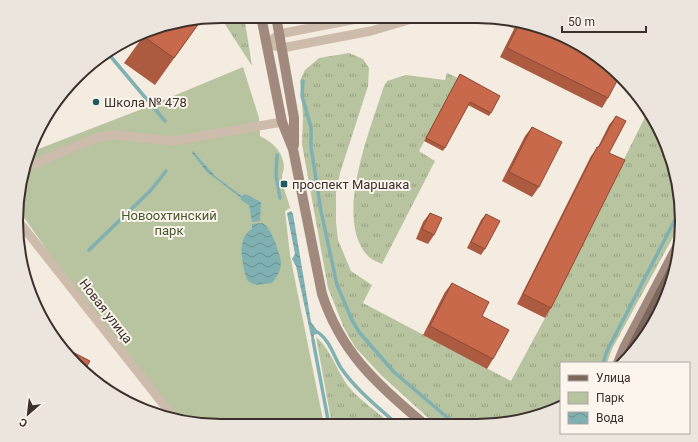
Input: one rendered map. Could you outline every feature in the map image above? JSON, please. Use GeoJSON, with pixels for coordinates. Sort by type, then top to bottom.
{"type":"FeatureCollection","features":[{"type":"Feature","properties":{"kind":"main road"},"geometry":{"type":"LineString","coordinates":[[638,336],[663,289]]}},
{"type":"Feature","properties":{"kind":"street"},"geometry":{"type":"LineString","coordinates":[[262,23],[282,122],[293,150],[322,294],[336,329],[355,358],[368,374],[418,419]]}},
{"type":"Feature","properties":{"kind":"street"},"geometry":{"type":"LineString","coordinates":[[277,23],[294,118],[293,150]]}},
{"type":"Feature","properties":{"kind":"street"},"geometry":{"type":"LineString","coordinates":[[267,44],[279,34],[336,23]]}},
{"type":"Feature","properties":{"kind":"street"},"geometry":{"type":"LineString","coordinates":[[267,44],[282,48],[371,31],[398,23]]}},
{"type":"Feature","properties":{"kind":"street"},"geometry":{"type":"LineString","coordinates":[[31,165],[98,137],[114,135],[173,141],[282,122]]}},
{"type":"Feature","properties":{"kind":"street","name":"Новая улица"},"geometry":{"type":"LineString","coordinates":[[23,227],[169,412]]}},
{"type":"Feature","properties":{"kind":"street"},"geometry":{"type":"LineString","coordinates":[[620,358],[671,258]]}},
{"type":"Feature","properties":{"kind":"green space"},"geometry":{"type":"Polygon","coordinates":[[[224,23],[245,23],[252,66],[224,23]]]}},
{"type":"Feature","properties":{"kind":"green space"},"geometry":{"type":"Polygon","coordinates":[[[507,26],[528,30],[565,43],[587,56],[616,80],[507,26]]]}},
{"type":"Feature","properties":{"kind":"green space"},"geometry":{"type":"Polygon","coordinates":[[[349,53],[363,59],[369,68],[368,86],[340,173],[336,193],[336,222],[338,240],[351,271],[372,285],[363,303],[511,381],[545,318],[645,117],[655,133],[668,170],[675,208],[675,234],[612,349],[607,362],[560,362],[560,401],[528,412],[490,419],[429,419],[381,375],[355,347],[344,328],[328,288],[302,144],[303,117],[300,81],[305,70],[319,58],[349,53]]]}},
{"type":"Feature","properties":{"kind":"green space","name":"Новоохтинский парк"},"geometry":{"type":"Polygon","coordinates":[[[243,67],[259,118],[260,136],[277,148],[282,157],[284,167],[282,181],[290,208],[285,211],[290,255],[323,419],[208,419],[174,413],[92,314],[23,216],[27,182],[36,150],[142,109],[243,67]]]}},
{"type":"Feature","properties":{"kind":"green space"},"geometry":{"type":"Polygon","coordinates":[[[447,73],[458,78],[419,151],[435,161],[382,264],[369,257],[358,241],[354,221],[354,198],[364,149],[384,86],[387,81],[406,75],[445,80],[447,73]]]}},
{"type":"Feature","properties":{"kind":"green space"},"geometry":{"type":"Polygon","coordinates":[[[316,337],[329,353],[348,386],[385,419],[331,419],[316,337]]]}},
{"type":"Feature","properties":{"kind":"water"},"geometry":{"type":"Polygon","coordinates":[[[193,151],[215,176],[242,196],[245,194],[261,202],[260,221],[252,222],[249,205],[207,172],[192,153],[193,151]]]}},
{"type":"Feature","properties":{"kind":"water"},"geometry":{"type":"Polygon","coordinates":[[[291,211],[293,214],[311,322],[319,333],[314,335],[314,345],[296,266],[292,259],[295,254],[287,213],[291,211]]]}},
{"type":"Feature","properties":{"kind":"water"},"geometry":{"type":"Polygon","coordinates":[[[262,223],[272,234],[279,253],[281,266],[272,283],[253,284],[247,280],[243,267],[242,245],[247,233],[252,229],[252,224],[262,223]]]}},
{"type":"Feature","properties":{"kind":"building"},"geometry":{"type":"Polygon","coordinates":[[[198,25],[174,58],[146,38],[170,30],[198,25]]]}},
{"type":"Feature","properties":{"kind":"building"},"geometry":{"type":"Polygon","coordinates":[[[517,27],[528,30],[565,43],[598,64],[617,81],[608,98],[507,48],[517,27]]]}},
{"type":"Feature","properties":{"kind":"building"},"geometry":{"type":"Polygon","coordinates":[[[460,74],[500,96],[491,113],[470,102],[445,148],[426,138],[460,74]]]}},
{"type":"Feature","properties":{"kind":"building"},"geometry":{"type":"Polygon","coordinates":[[[616,116],[626,121],[609,153],[625,160],[551,308],[523,294],[597,147],[599,147],[616,116]]]}},
{"type":"Feature","properties":{"kind":"building"},"geometry":{"type":"Polygon","coordinates":[[[532,127],[562,142],[539,187],[509,172],[532,127]]]}},
{"type":"Feature","properties":{"kind":"building"},"geometry":{"type":"Polygon","coordinates":[[[430,213],[442,218],[434,235],[422,229],[430,213]]]}},
{"type":"Feature","properties":{"kind":"building"},"geometry":{"type":"Polygon","coordinates":[[[486,214],[500,221],[485,249],[471,242],[486,214]]]}},
{"type":"Feature","properties":{"kind":"building"},"geometry":{"type":"Polygon","coordinates":[[[452,283],[489,302],[482,316],[509,330],[493,359],[430,326],[452,283]]]}},
{"type":"Feature","properties":{"kind":"building"},"geometry":{"type":"Polygon","coordinates":[[[72,351],[90,361],[87,367],[72,351]]]}},
{"type":"Feature","properties":{"kind":"waterway"},"geometry":{"type":"LineString","coordinates":[[111,56],[165,121]]}},
{"type":"Feature","properties":{"kind":"waterway"},"geometry":{"type":"LineString","coordinates":[[303,81],[302,96],[311,127],[311,147],[321,211],[337,285],[352,320],[359,332],[394,372],[449,419]]}},
{"type":"Feature","properties":{"kind":"waterway"},"geometry":{"type":"LineString","coordinates":[[277,155],[276,176],[280,198]]}},
{"type":"Feature","properties":{"kind":"waterway"},"geometry":{"type":"LineString","coordinates":[[89,250],[151,190],[166,171]]}},
{"type":"Feature","properties":{"kind":"waterway"},"geometry":{"type":"LineString","coordinates":[[603,362],[607,351],[675,220]]}},
{"type":"Feature","properties":{"kind":"waterway"},"geometry":{"type":"LineString","coordinates":[[315,331],[328,342],[341,368],[347,376],[391,419]]}},
{"type":"Feature","properties":{"kind":"waterway"},"geometry":{"type":"LineString","coordinates":[[313,340],[328,419]]}},
{"type":"Feature","properties":{"kind":"place","name":"Школа № 478"},"geometry":{"type":"Point","coordinates":[96,102]}},
{"type":"Feature","properties":{"kind":"place","name":"проспект Маршака"},"geometry":{"type":"Point","coordinates":[284,184]}}]}
